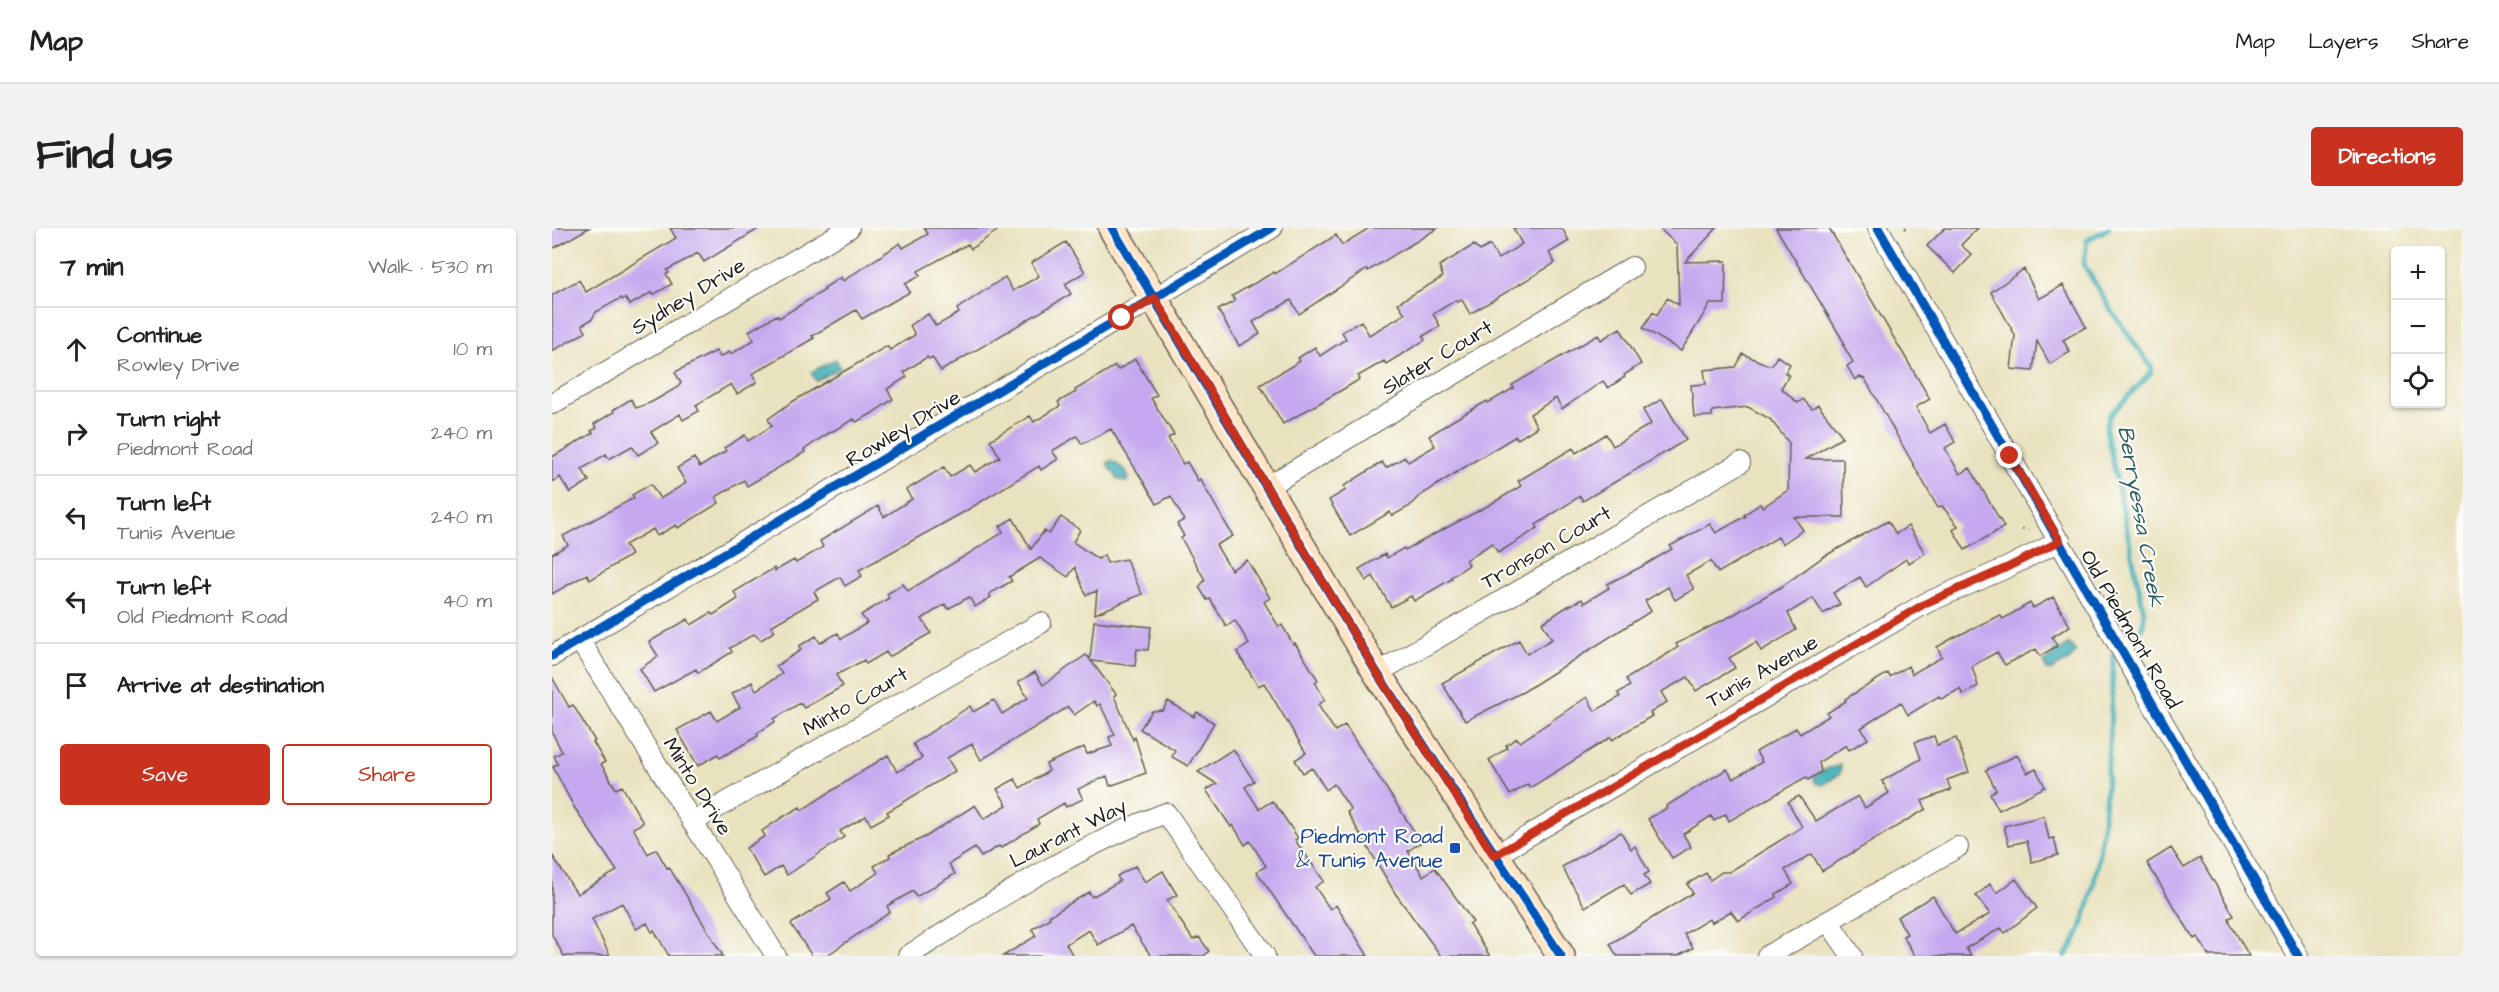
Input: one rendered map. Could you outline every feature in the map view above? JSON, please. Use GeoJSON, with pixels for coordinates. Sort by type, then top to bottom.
{"type":"FeatureCollection","features":[{"type":"Feature","properties":{"kind":"main road"},"geometry":{"type":"LineString","coordinates":[[1112,228],[1377,673],[1561,956]]}},
{"type":"Feature","properties":{"kind":"street","name":"Sydney Drive"},"geometry":{"type":"LineString","coordinates":[[552,404],[849,228]]}},
{"type":"Feature","properties":{"kind":"street","name":"Rowley Drive"},"geometry":{"type":"LineString","coordinates":[[552,656],[1272,228]]}},
{"type":"Feature","properties":{"kind":"street","name":"Old Piedmont Road"},"geometry":{"type":"LineString","coordinates":[[1878,228],[2298,956]]}},
{"type":"Feature","properties":{"kind":"street","name":"Slater Court"},"geometry":{"type":"LineString","coordinates":[[1267,487],[1632,267]]}},
{"type":"Feature","properties":{"kind":"street","name":"Tronson Court"},"geometry":{"type":"LineString","coordinates":[[1377,673],[1740,463]]}},
{"type":"Feature","properties":{"kind":"street","name":"Tunis Avenue"},"geometry":{"type":"LineString","coordinates":[[1494,856],[1926,603],[2006,568],[2060,541]]}},
{"type":"Feature","properties":{"kind":"street","name":"Minto Court"},"geometry":{"type":"LineString","coordinates":[[692,822],[1041,622]]}},
{"type":"Feature","properties":{"kind":"street","name":"Minto Drive"},"geometry":{"type":"LineString","coordinates":[[580,641],[776,956]]}},
{"type":"Feature","properties":{"kind":"street","name":"Laurant Way"},"geometry":{"type":"LineString","coordinates":[[908,956],[1030,878],[1113,833],[1166,813],[1265,956]]}},
{"type":"Feature","properties":{"kind":"street"},"geometry":{"type":"LineString","coordinates":[[1767,956],[1958,847]]}},
{"type":"Feature","properties":{"kind":"street"},"geometry":{"type":"LineString","coordinates":[[1828,921],[1852,956]]}},
{"type":"Feature","properties":{"kind":"path"},"geometry":{"type":"LineString","coordinates":[[2022,529],[2028,531]]}},
{"type":"Feature","properties":{"kind":"water"},"geometry":{"type":"Polygon","coordinates":[[[836,359],[840,368],[816,381],[811,372],[836,359]]]}},
{"type":"Feature","properties":{"kind":"water"},"geometry":{"type":"Polygon","coordinates":[[[1111,460],[1126,471],[1129,479],[1127,482],[1118,479],[1107,464],[1111,460]]]}},
{"type":"Feature","properties":{"kind":"water"},"geometry":{"type":"Polygon","coordinates":[[[2069,643],[2076,652],[2070,660],[2050,671],[2046,669],[2044,662],[2055,654],[2054,650],[2061,650],[2069,643]]]}},
{"type":"Feature","properties":{"kind":"water"},"geometry":{"type":"Polygon","coordinates":[[[1841,765],[1840,774],[1823,785],[1815,783],[1814,777],[1826,769],[1841,765]]]}},
{"type":"Feature","properties":{"kind":"building"},"geometry":{"type":"Polygon","coordinates":[[[552,228],[589,228],[552,249],[552,228]]]}},
{"type":"Feature","properties":{"kind":"building"},"geometry":{"type":"Polygon","coordinates":[[[670,228],[760,228],[704,262],[698,253],[667,270],[669,273],[666,274],[672,284],[630,305],[625,298],[622,300],[621,298],[596,312],[592,319],[582,325],[586,332],[552,351],[552,295],[579,280],[586,292],[676,238],[670,228]]]}},
{"type":"Feature","properties":{"kind":"building"},"geometry":{"type":"Polygon","coordinates":[[[924,228],[1001,228],[971,249],[968,244],[918,271],[920,276],[905,284],[910,292],[862,319],[856,310],[812,336],[814,338],[752,374],[757,382],[737,394],[731,384],[696,405],[699,411],[683,420],[680,414],[651,432],[658,443],[638,455],[632,446],[609,459],[606,454],[582,469],[589,481],[570,493],[560,477],[552,482],[552,457],[593,433],[591,431],[597,428],[594,424],[614,412],[613,410],[631,399],[636,408],[678,387],[681,383],[675,372],[716,351],[720,357],[729,352],[731,354],[754,340],[749,331],[777,315],[779,318],[825,290],[824,288],[841,277],[843,281],[900,243],[903,248],[928,234],[924,228]]]}},
{"type":"Feature","properties":{"kind":"building"},"geometry":{"type":"Polygon","coordinates":[[[1369,228],[1438,228],[1368,271],[1367,269],[1299,314],[1291,300],[1253,322],[1260,334],[1239,346],[1218,310],[1235,301],[1232,296],[1274,272],[1275,274],[1336,235],[1342,245],[1369,228]]]}},
{"type":"Feature","properties":{"kind":"building"},"geometry":{"type":"Polygon","coordinates":[[[1513,228],[1562,228],[1569,241],[1549,253],[1555,263],[1470,314],[1462,300],[1457,302],[1456,300],[1433,314],[1440,326],[1423,336],[1425,340],[1386,364],[1384,361],[1358,376],[1360,379],[1283,424],[1260,385],[1300,361],[1298,358],[1315,347],[1320,356],[1346,339],[1342,332],[1361,321],[1369,335],[1405,314],[1398,303],[1443,277],[1439,266],[1474,245],[1480,251],[1490,245],[1498,259],[1522,244],[1513,228]]]}},
{"type":"Feature","properties":{"kind":"building"},"geometry":{"type":"Polygon","coordinates":[[[1659,228],[1717,228],[1685,262],[1726,261],[1725,304],[1710,304],[1681,351],[1643,328],[1653,312],[1657,315],[1667,298],[1679,305],[1677,245],[1659,228]]]}},
{"type":"Feature","properties":{"kind":"building"},"geometry":{"type":"Polygon","coordinates":[[[1776,228],[1829,228],[1930,399],[1916,407],[1930,433],[1945,424],[1955,442],[1945,448],[1960,474],[1970,468],[2004,527],[1965,550],[1953,530],[1958,526],[1942,506],[1938,508],[1865,379],[1860,377],[1855,380],[1847,366],[1853,362],[1843,345],[1845,344],[1776,228]]]}},
{"type":"Feature","properties":{"kind":"building"},"geometry":{"type":"Polygon","coordinates":[[[1945,228],[1978,228],[1961,245],[1972,255],[1955,273],[1927,246],[1945,228]]]}},
{"type":"Feature","properties":{"kind":"building"},"geometry":{"type":"Polygon","coordinates":[[[1066,242],[1085,272],[1065,284],[1071,294],[941,371],[932,357],[929,359],[927,357],[904,372],[907,377],[887,389],[893,399],[871,414],[856,422],[854,419],[824,436],[804,450],[805,452],[747,486],[744,480],[716,497],[719,503],[678,528],[676,525],[657,536],[653,529],[625,545],[631,555],[590,580],[587,574],[552,594],[552,554],[568,545],[563,536],[634,498],[632,495],[651,484],[660,499],[686,483],[677,468],[694,458],[700,467],[726,451],[724,448],[745,435],[748,441],[772,426],[768,419],[792,402],[887,346],[890,350],[915,335],[910,325],[928,314],[936,326],[959,313],[957,309],[1005,277],[1013,291],[1039,276],[1031,263],[1066,242]]]}},
{"type":"Feature","properties":{"kind":"building"},"geometry":{"type":"Polygon","coordinates":[[[2024,269],[2039,299],[2063,285],[2086,327],[2063,340],[2070,352],[2050,364],[2037,341],[2033,371],[2011,369],[2015,335],[1991,292],[2024,269]]]}},
{"type":"Feature","properties":{"kind":"building"},"geometry":{"type":"Polygon","coordinates":[[[1620,328],[1641,364],[1624,375],[1625,377],[1608,388],[1603,381],[1562,409],[1556,398],[1530,414],[1537,427],[1518,439],[1516,436],[1468,465],[1418,497],[1410,506],[1392,516],[1390,512],[1350,536],[1329,500],[1346,490],[1344,486],[1382,462],[1386,468],[1405,457],[1408,462],[1435,446],[1429,436],[1452,421],[1514,388],[1512,385],[1598,335],[1601,340],[1620,328]]]}},
{"type":"Feature","properties":{"kind":"building"},"geometry":{"type":"Polygon","coordinates":[[[1743,354],[1768,365],[1772,365],[1777,356],[1790,364],[1785,373],[1789,375],[1781,388],[1798,403],[1803,399],[1812,409],[1818,405],[1843,437],[1806,459],[1843,459],[1844,517],[1794,517],[1803,530],[1782,544],[1778,537],[1718,573],[1711,561],[1686,575],[1694,589],[1675,600],[1668,587],[1645,601],[1651,611],[1523,692],[1465,721],[1442,683],[1519,640],[1527,654],[1552,639],[1542,623],[1565,608],[1582,599],[1584,603],[1609,588],[1607,584],[1643,566],[1672,549],[1670,546],[1710,524],[1716,533],[1746,516],[1744,515],[1760,504],[1763,507],[1788,490],[1789,443],[1770,419],[1748,407],[1712,411],[1712,416],[1694,417],[1691,385],[1706,384],[1704,370],[1736,367],[1743,354]]]}},
{"type":"Feature","properties":{"kind":"building"},"geometry":{"type":"Polygon","coordinates":[[[1135,359],[1157,395],[1151,398],[1174,435],[1168,438],[1183,464],[1187,462],[1198,481],[1200,479],[1233,536],[1216,545],[1231,570],[1247,560],[1270,598],[1264,602],[1279,627],[1282,625],[1293,644],[1295,643],[1318,680],[1315,682],[1325,700],[1318,705],[1335,731],[1345,725],[1421,842],[1408,851],[1423,876],[1435,868],[1473,922],[1469,924],[1490,956],[1441,956],[1395,893],[1347,812],[1351,810],[1334,784],[1326,790],[1312,768],[1303,773],[1295,760],[1306,753],[1264,683],[1258,686],[1237,652],[1249,644],[1235,620],[1226,626],[1210,599],[1207,600],[1199,587],[1205,580],[1181,538],[1184,536],[1177,524],[1184,520],[1171,496],[1157,504],[1111,429],[1082,444],[1077,436],[1052,451],[1058,459],[1041,470],[1039,466],[964,512],[859,570],[862,576],[845,586],[840,577],[814,592],[818,599],[771,626],[775,631],[761,640],[754,634],[730,648],[732,652],[698,673],[696,669],[654,692],[640,669],[658,656],[649,642],[688,619],[691,625],[711,613],[713,615],[738,599],[734,592],[774,568],[775,571],[794,560],[796,563],[823,547],[820,541],[878,506],[884,517],[912,499],[906,490],[944,467],[950,477],[970,465],[975,472],[1000,457],[990,440],[1030,416],[1034,422],[1060,406],[1058,402],[1076,392],[1075,390],[1115,366],[1118,370],[1135,359]]]}},
{"type":"Feature","properties":{"kind":"building"},"geometry":{"type":"Polygon","coordinates":[[[1662,399],[1686,440],[1583,501],[1580,496],[1536,525],[1538,528],[1498,553],[1492,543],[1466,560],[1469,565],[1451,577],[1452,579],[1414,601],[1411,596],[1391,607],[1373,576],[1366,581],[1359,569],[1385,554],[1387,558],[1404,548],[1405,550],[1491,504],[1521,486],[1518,481],[1573,448],[1576,453],[1606,434],[1613,446],[1651,424],[1643,410],[1662,399]]]}},
{"type":"Feature","properties":{"kind":"building"},"geometry":{"type":"Polygon","coordinates":[[[1061,517],[1080,530],[1073,542],[1098,559],[1104,555],[1107,563],[1126,559],[1142,594],[1095,614],[1097,591],[1086,595],[1075,567],[1068,577],[1040,558],[1009,577],[1012,581],[989,594],[991,597],[975,607],[969,597],[948,609],[945,604],[922,619],[931,633],[889,657],[886,652],[866,664],[864,660],[836,675],[843,686],[804,708],[800,703],[774,719],[775,722],[757,733],[758,736],[720,758],[718,754],[698,766],[677,730],[711,711],[717,721],[740,707],[732,694],[752,682],[756,690],[782,674],[776,666],[801,650],[799,646],[816,636],[820,643],[838,633],[841,639],[867,623],[861,615],[889,598],[887,594],[903,584],[908,591],[999,535],[1003,532],[1000,526],[1013,518],[1031,549],[1044,531],[1049,534],[1061,517]]]}},
{"type":"Feature","properties":{"kind":"building"},"geometry":{"type":"Polygon","coordinates":[[[1888,521],[1896,534],[1908,526],[1925,553],[1909,563],[1906,559],[1866,587],[1860,577],[1833,593],[1840,604],[1823,614],[1813,598],[1788,613],[1796,630],[1761,651],[1756,642],[1729,658],[1735,668],[1696,691],[1688,677],[1661,692],[1667,702],[1650,713],[1652,716],[1612,740],[1611,737],[1530,788],[1528,784],[1510,795],[1489,760],[1507,748],[1506,745],[1517,738],[1520,742],[1587,697],[1595,711],[1620,697],[1618,693],[1630,686],[1626,679],[1678,647],[1676,644],[1781,587],[1823,557],[1888,521]]]}},
{"type":"Feature","properties":{"kind":"building"},"geometry":{"type":"Polygon","coordinates":[[[2053,597],[2070,626],[2052,637],[2057,646],[2040,656],[2036,649],[2005,665],[1997,652],[1972,666],[1978,686],[1963,695],[1960,689],[1941,699],[1939,696],[1908,715],[1901,702],[1861,728],[1868,739],[1849,750],[1846,745],[1819,762],[1821,772],[1808,780],[1806,777],[1729,821],[1726,814],[1714,821],[1711,816],[1683,834],[1691,847],[1672,858],[1648,819],[1727,769],[1733,779],[1762,762],[1756,752],[1796,728],[1800,734],[1829,716],[1827,713],[1846,701],[1845,699],[1888,673],[1890,677],[1908,666],[1912,674],[1942,657],[1937,647],[1953,638],[2000,615],[2003,619],[2030,603],[2033,608],[2053,597]]]}},
{"type":"Feature","properties":{"kind":"building"},"geometry":{"type":"Polygon","coordinates":[[[1094,621],[1151,627],[1148,650],[1137,649],[1135,666],[1091,661],[1116,694],[1114,696],[1133,740],[1135,737],[1146,773],[1110,786],[1107,776],[1078,789],[1083,799],[1066,807],[1064,803],[1037,819],[1039,824],[1001,848],[999,846],[981,857],[975,848],[949,864],[955,874],[916,897],[913,891],[887,906],[890,912],[826,956],[812,956],[791,924],[831,899],[827,893],[844,882],[850,891],[878,873],[874,866],[890,857],[889,854],[927,836],[975,805],[984,819],[1007,805],[997,789],[1015,779],[1020,788],[1049,771],[1046,764],[1084,747],[1087,754],[1112,746],[1109,737],[1115,735],[1100,704],[1097,706],[1094,701],[1074,715],[1068,707],[981,760],[972,744],[947,758],[955,771],[887,812],[889,815],[871,825],[866,816],[840,831],[844,837],[787,875],[781,866],[764,877],[746,848],[765,836],[762,831],[783,817],[800,807],[802,810],[888,755],[897,772],[922,758],[913,744],[970,706],[973,712],[994,700],[1002,714],[1028,698],[1018,682],[1035,672],[1043,685],[1086,655],[1090,659],[1094,621]]]}},
{"type":"Feature","properties":{"kind":"building"},"geometry":{"type":"Polygon","coordinates":[[[552,677],[569,707],[573,705],[595,741],[593,742],[605,762],[601,764],[616,789],[622,786],[643,823],[633,828],[648,854],[656,849],[723,956],[669,956],[654,930],[652,932],[647,923],[636,929],[622,903],[592,919],[610,956],[564,956],[552,935],[552,855],[577,894],[617,871],[574,807],[553,767],[558,764],[554,756],[562,752],[552,732],[552,677]]]}},
{"type":"Feature","properties":{"kind":"building"},"geometry":{"type":"Polygon","coordinates":[[[1168,701],[1194,717],[1197,712],[1214,723],[1188,766],[1172,757],[1175,750],[1140,729],[1152,711],[1163,710],[1168,701]]]}},
{"type":"Feature","properties":{"kind":"building"},"geometry":{"type":"Polygon","coordinates":[[[1934,736],[1937,745],[1956,738],[1969,772],[1947,780],[1951,790],[1922,801],[1926,809],[1822,871],[1812,854],[1785,870],[1793,884],[1776,894],[1777,897],[1738,921],[1731,911],[1711,923],[1709,919],[1684,934],[1693,948],[1678,956],[1617,956],[1610,944],[1693,893],[1687,884],[1706,873],[1710,880],[1722,872],[1729,872],[1802,827],[1788,802],[1799,796],[1816,821],[1858,796],[1865,808],[1889,793],[1882,781],[1921,759],[1915,742],[1934,736]]]}},
{"type":"Feature","properties":{"kind":"building"},"geometry":{"type":"Polygon","coordinates":[[[1233,749],[1254,781],[1245,787],[1259,809],[1272,801],[1280,811],[1298,838],[1295,840],[1324,881],[1315,887],[1330,909],[1336,905],[1368,956],[1314,956],[1257,872],[1266,866],[1250,841],[1245,845],[1206,790],[1217,784],[1198,772],[1233,749]]]}},
{"type":"Feature","properties":{"kind":"building"},"geometry":{"type":"Polygon","coordinates":[[[2017,755],[2027,773],[2036,769],[2045,787],[1999,810],[1990,794],[1996,790],[1986,770],[2017,755]]]}},
{"type":"Feature","properties":{"kind":"building"},"geometry":{"type":"Polygon","coordinates":[[[2044,816],[2049,839],[2054,838],[2058,855],[2032,862],[2027,841],[2009,845],[2004,826],[2044,816]]]}},
{"type":"Feature","properties":{"kind":"building"},"geometry":{"type":"Polygon","coordinates":[[[1621,832],[1631,849],[1635,846],[1649,872],[1644,875],[1650,884],[1631,895],[1624,884],[1585,907],[1562,867],[1621,832]]]}},
{"type":"Feature","properties":{"kind":"building"},"geometry":{"type":"Polygon","coordinates":[[[2171,848],[2184,868],[2200,858],[2234,916],[2229,918],[2230,923],[2249,956],[2209,956],[2198,937],[2194,939],[2147,863],[2171,848]]]}},
{"type":"Feature","properties":{"kind":"building"},"geometry":{"type":"Polygon","coordinates":[[[1135,866],[1145,882],[1163,871],[1177,895],[1167,900],[1193,940],[1199,937],[1209,951],[1204,956],[1151,956],[1131,926],[1098,945],[1089,930],[1066,944],[1073,956],[1003,956],[1036,936],[1032,929],[1050,918],[1049,916],[1089,892],[1092,897],[1120,881],[1117,876],[1135,866]]]}},
{"type":"Feature","properties":{"kind":"building"},"geometry":{"type":"Polygon","coordinates":[[[2016,879],[2037,908],[2005,933],[2001,928],[1966,948],[1971,956],[1915,956],[1903,936],[1907,934],[1897,917],[1933,896],[1955,934],[1990,914],[1976,896],[1990,884],[1997,893],[2016,879]]]}},
{"type":"Feature","properties":{"kind":"waterway","name":"Berryessa Creek"},"geometry":{"type":"LineString","coordinates":[[2109,228],[2087,240],[2084,265],[2111,310],[2152,368],[2150,374],[2109,416],[2106,429],[2144,612],[2143,625],[2132,641]]}},
{"type":"Feature","properties":{"kind":"waterway","name":"Berryessa Creek"},"geometry":{"type":"LineString","coordinates":[[2065,956],[2080,931],[2091,897],[2099,856],[2108,767],[2114,653]]}},
{"type":"Feature","properties":{"kind":"cycle path"},"geometry":{"type":"LineString","coordinates":[[1112,228],[1377,673],[1561,956]]}},
{"type":"Feature","properties":{"kind":"cycle path"},"geometry":{"type":"LineString","coordinates":[[552,656],[1272,228]]}},
{"type":"Feature","properties":{"kind":"cycle path"},"geometry":{"type":"LineString","coordinates":[[1878,228],[2298,956]]}},
{"type":"Feature","properties":{"kind":"place","name":"Piedmont Road & Tunis Avenue"},"geometry":{"type":"Point","coordinates":[1455,848]}},
{"type":"Feature","properties":{"kind":"route"},"geometry":{"type":"LineString","coordinates":[[1122,318],[1155,298],[1377,673],[1494,856],[1926,603],[2006,568],[2060,541],[2010,456]]}}]}
